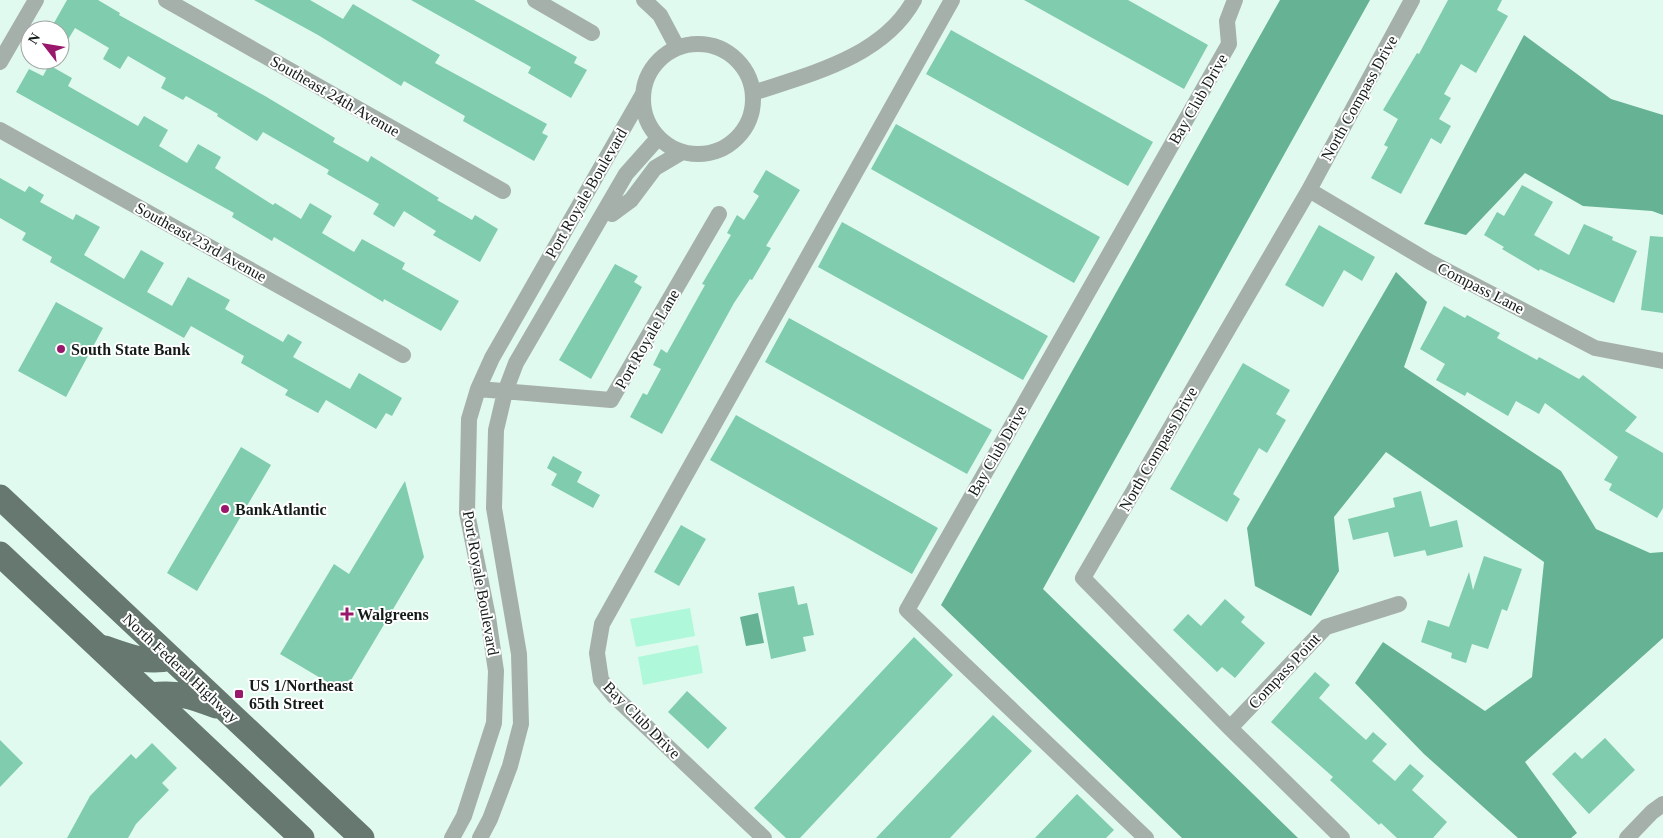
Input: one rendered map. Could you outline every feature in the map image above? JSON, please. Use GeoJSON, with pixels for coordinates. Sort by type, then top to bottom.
{"type":"FeatureCollection","features":[{"type":"Feature","properties":{"kind":"main road","name":"North Federal Highway"},"geometry":{"type":"LineString","coordinates":[[0,497],[362,838]]}},
{"type":"Feature","properties":{"kind":"main road"},"geometry":{"type":"LineString","coordinates":[[0,554],[302,838]]}},
{"type":"Feature","properties":{"kind":"main road"},"geometry":{"type":"LineString","coordinates":[[98,646],[141,660],[158,662],[171,658]]}},
{"type":"Feature","properties":{"kind":"main road"},"geometry":{"type":"LineString","coordinates":[[150,695],[170,693],[186,695],[225,709]]}},
{"type":"Feature","properties":{"kind":"street"},"geometry":{"type":"LineString","coordinates":[[0,62],[36,0]]}},
{"type":"Feature","properties":{"kind":"street","name":"Southeast 24th Avenue"},"geometry":{"type":"LineString","coordinates":[[166,0],[503,191]]}},
{"type":"Feature","properties":{"kind":"street"},"geometry":{"type":"LineString","coordinates":[[535,0],[592,33]]}},
{"type":"Feature","properties":{"kind":"street"},"geometry":{"type":"LineString","coordinates":[[644,0],[660,15],[677,48]]}},
{"type":"Feature","properties":{"kind":"street"},"geometry":{"type":"LineString","coordinates":[[753,93],[847,58],[879,41],[908,12],[914,0]]}},
{"type":"Feature","properties":{"kind":"street","name":"Bay Club Drive"},"geometry":{"type":"LineString","coordinates":[[764,838],[614,696],[601,680],[597,653],[602,624],[952,0]]}},
{"type":"Feature","properties":{"kind":"street","name":"Bay Club Drive"},"geometry":{"type":"LineString","coordinates":[[1146,838],[907,610],[1229,44],[1227,21],[1235,0]]}},
{"type":"Feature","properties":{"kind":"street","name":"North Compass Drive"},"geometry":{"type":"LineString","coordinates":[[1342,838],[1230,728],[1083,578],[1309,190],[1412,0]]}},
{"type":"Feature","properties":{"kind":"street"},"geometry":{"type":"LineString","coordinates":[[702,44],[726,52],[745,69],[753,93],[750,118],[736,139],[715,152],[703,154],[669,146],[645,116],[643,94],[648,76],[655,64],[665,54],[677,48],[702,44]]}},
{"type":"Feature","properties":{"kind":"street","name":"Port Royale Boulevard"},"geometry":{"type":"LineString","coordinates":[[452,838],[464,816],[494,723],[496,671],[467,513],[469,419],[478,389],[492,358],[643,94]]}},
{"type":"Feature","properties":{"kind":"street","name":"Southeast 23rd Avenue"},"geometry":{"type":"LineString","coordinates":[[0,130],[403,355]]}},
{"type":"Feature","properties":{"kind":"street","name":"Port Royale Boulevard"},"geometry":{"type":"LineString","coordinates":[[480,838],[490,819],[510,766],[521,724],[519,654],[494,508],[496,430],[505,392],[516,363],[626,174],[669,146]]}},
{"type":"Feature","properties":{"kind":"street","name":"Port Royale Boulevard"},"geometry":{"type":"LineString","coordinates":[[593,233],[612,214],[641,168],[669,146]]}},
{"type":"Feature","properties":{"kind":"street"},"geometry":{"type":"LineString","coordinates":[[598,172],[621,184]]}},
{"type":"Feature","properties":{"kind":"street","name":"Compass Lane"},"geometry":{"type":"LineString","coordinates":[[1309,190],[1430,262],[1595,348],[1663,361]]}},
{"type":"Feature","properties":{"kind":"street","name":"Port Royale Lane"},"geometry":{"type":"LineString","coordinates":[[478,389],[611,400],[719,214]]}},
{"type":"Feature","properties":{"kind":"street","name":"Compass Point"},"geometry":{"type":"LineString","coordinates":[[1230,728],[1326,627],[1400,604]]}},
{"type":"Feature","properties":{"kind":"street"},"geometry":{"type":"LineString","coordinates":[[1627,838],[1652,812],[1663,804]]}},
{"type":"Feature","properties":{"kind":"shaded area"},"geometry":{"type":"Polygon","coordinates":[[[1280,0],[1370,0],[1043,589],[1298,838],[1182,838],[941,605],[1280,0]]]}},
{"type":"Feature","properties":{"kind":"shaded area"},"geometry":{"type":"Polygon","coordinates":[[[1524,35],[1611,99],[1663,115],[1663,215],[1652,211],[1583,206],[1525,173],[1466,235],[1424,224],[1524,35]]]}},
{"type":"Feature","properties":{"kind":"shaded area"},"geometry":{"type":"Polygon","coordinates":[[[1396,272],[1427,302],[1404,367],[1561,471],[1596,529],[1650,553],[1663,552],[1663,638],[1525,762],[1577,833],[1571,838],[1518,838],[1424,754],[1355,683],[1383,642],[1485,711],[1532,677],[1544,562],[1386,452],[1334,517],[1339,571],[1311,616],[1255,586],[1247,528],[1396,272]]]}},
{"type":"Feature","properties":{"kind":"shaded area"},"geometry":{"type":"Polygon","coordinates":[[[690,608],[695,636],[636,647],[630,619],[690,608]]]}},
{"type":"Feature","properties":{"kind":"shaded area"},"geometry":{"type":"Polygon","coordinates":[[[758,613],[764,643],[746,646],[740,617],[758,613]]]}},
{"type":"Feature","properties":{"kind":"shaded area"},"geometry":{"type":"Polygon","coordinates":[[[698,645],[703,673],[643,685],[638,657],[698,645]]]}},
{"type":"Feature","properties":{"kind":"building"},"geometry":{"type":"Polygon","coordinates":[[[67,0],[98,0],[120,13],[119,15],[265,96],[335,138],[333,142],[368,162],[371,156],[439,198],[437,200],[472,220],[475,215],[498,229],[480,262],[433,235],[436,231],[404,211],[394,227],[373,214],[379,204],[327,174],[329,170],[263,132],[257,141],[217,116],[218,114],[186,96],[183,100],[161,88],[166,78],[128,56],[120,69],[103,59],[109,48],[75,28],[70,36],[70,20],[56,20],[67,0]]]}},
{"type":"Feature","properties":{"kind":"building"},"geometry":{"type":"Polygon","coordinates":[[[254,0],[310,0],[343,19],[353,4],[440,55],[435,63],[547,124],[542,133],[548,136],[534,161],[463,121],[465,116],[404,81],[401,86],[318,35],[254,0]]]}},
{"type":"Feature","properties":{"kind":"building"},"geometry":{"type":"Polygon","coordinates":[[[411,0],[474,0],[577,57],[574,63],[587,70],[571,98],[528,73],[531,67],[411,0]]]}},
{"type":"Feature","properties":{"kind":"building"},"geometry":{"type":"Polygon","coordinates":[[[1024,0],[1128,0],[1208,45],[1184,89],[1024,0]]]}},
{"type":"Feature","properties":{"kind":"building"},"geometry":{"type":"Polygon","coordinates":[[[1448,0],[1502,0],[1497,10],[1508,16],[1476,73],[1461,64],[1444,94],[1451,98],[1439,119],[1451,126],[1441,144],[1431,138],[1401,194],[1371,178],[1388,147],[1384,145],[1398,119],[1383,110],[1417,53],[1419,54],[1448,0]]]}},
{"type":"Feature","properties":{"kind":"building"},"geometry":{"type":"Polygon","coordinates":[[[951,30],[1153,142],[1128,186],[926,74],[951,30]]]}},
{"type":"Feature","properties":{"kind":"building"},"geometry":{"type":"Polygon","coordinates":[[[28,70],[43,76],[46,70],[58,70],[72,78],[68,86],[138,126],[144,116],[168,130],[159,146],[187,163],[198,144],[221,157],[215,168],[273,205],[275,203],[301,219],[310,203],[332,216],[322,233],[354,252],[362,239],[405,263],[402,269],[459,301],[441,331],[384,299],[383,302],[274,237],[272,241],[232,217],[234,213],[16,92],[28,70]]]}},
{"type":"Feature","properties":{"kind":"building"},"geometry":{"type":"Polygon","coordinates":[[[896,124],[1100,237],[1074,283],[871,169],[896,124]]]}},
{"type":"Feature","properties":{"kind":"building"},"geometry":{"type":"Polygon","coordinates":[[[766,170],[800,190],[766,246],[771,248],[752,280],[750,279],[734,303],[662,434],[630,417],[643,393],[647,395],[661,369],[653,365],[661,349],[667,353],[705,285],[702,284],[731,235],[727,233],[737,215],[744,220],[759,196],[753,192],[766,170]]]}},
{"type":"Feature","properties":{"kind":"building"},"geometry":{"type":"Polygon","coordinates":[[[0,178],[25,192],[29,186],[44,195],[40,202],[73,220],[76,214],[100,227],[84,255],[124,279],[141,250],[164,263],[147,292],[172,306],[188,277],[230,300],[225,309],[283,342],[288,334],[302,342],[293,357],[350,389],[359,373],[402,398],[392,416],[386,413],[376,429],[326,400],[318,413],[285,395],[288,390],[241,363],[244,356],[191,326],[184,338],[50,262],[52,257],[22,240],[26,233],[0,218],[0,178]]]}},
{"type":"Feature","properties":{"kind":"building"},"geometry":{"type":"Polygon","coordinates":[[[1522,185],[1553,202],[1534,235],[1569,255],[1584,224],[1613,237],[1612,240],[1637,251],[1614,303],[1540,269],[1539,271],[1502,249],[1504,247],[1484,235],[1497,212],[1504,216],[1522,185]]]}},
{"type":"Feature","properties":{"kind":"building"},"geometry":{"type":"Polygon","coordinates":[[[842,222],[1048,336],[1023,380],[818,267],[842,222]]]}},
{"type":"Feature","properties":{"kind":"building"},"geometry":{"type":"Polygon","coordinates":[[[1319,225],[1375,257],[1362,281],[1344,270],[1323,307],[1285,285],[1319,225]]]}},
{"type":"Feature","properties":{"kind":"building"},"geometry":{"type":"Polygon","coordinates":[[[1650,236],[1663,237],[1663,313],[1641,310],[1650,236]]]}},
{"type":"Feature","properties":{"kind":"building"},"geometry":{"type":"Polygon","coordinates":[[[615,264],[638,276],[634,282],[642,287],[591,379],[559,360],[615,264]]]}},
{"type":"Feature","properties":{"kind":"building","name":"South State Bank"},"geometry":{"type":"Polygon","coordinates":[[[56,302],[103,328],[66,397],[18,371],[56,302]]]}},
{"type":"Feature","properties":{"kind":"building"},"geometry":{"type":"Polygon","coordinates":[[[1444,306],[1465,318],[1467,315],[1500,333],[1497,338],[1537,360],[1539,357],[1579,379],[1583,375],[1637,417],[1625,431],[1663,453],[1663,508],[1657,518],[1609,490],[1612,484],[1604,480],[1618,457],[1545,403],[1539,414],[1516,401],[1508,416],[1467,392],[1465,396],[1436,380],[1445,364],[1420,349],[1444,306]]]}},
{"type":"Feature","properties":{"kind":"building"},"geometry":{"type":"Polygon","coordinates":[[[789,318],[992,430],[967,474],[765,362],[789,318]]]}},
{"type":"Feature","properties":{"kind":"building"},"geometry":{"type":"Polygon","coordinates":[[[1243,363],[1290,390],[1276,414],[1286,420],[1267,453],[1259,448],[1233,494],[1240,499],[1227,522],[1170,489],[1243,363]]]}},
{"type":"Feature","properties":{"kind":"building"},"geometry":{"type":"Polygon","coordinates":[[[736,415],[938,528],[912,574],[710,460],[736,415]]]}},
{"type":"Feature","properties":{"kind":"building","name":"BankAtlantic"},"geometry":{"type":"Polygon","coordinates":[[[241,447],[271,465],[197,591],[167,573],[241,447]]]}},
{"type":"Feature","properties":{"kind":"building"},"geometry":{"type":"Polygon","coordinates":[[[553,456],[582,472],[577,482],[600,495],[593,508],[551,485],[557,474],[547,468],[553,456]]]}},
{"type":"Feature","properties":{"kind":"building","name":"Walgreens"},"geometry":{"type":"Polygon","coordinates":[[[405,481],[424,557],[344,692],[280,654],[334,564],[349,574],[405,481]]]}},
{"type":"Feature","properties":{"kind":"building"},"geometry":{"type":"Polygon","coordinates":[[[1421,491],[1430,527],[1457,520],[1463,547],[1427,556],[1425,550],[1394,557],[1388,532],[1353,540],[1348,519],[1395,507],[1393,498],[1421,491]]]}},
{"type":"Feature","properties":{"kind":"building"},"geometry":{"type":"Polygon","coordinates":[[[681,525],[706,539],[679,586],[654,572],[681,525]]]}},
{"type":"Feature","properties":{"kind":"building"},"geometry":{"type":"Polygon","coordinates":[[[1484,556],[1522,569],[1507,611],[1502,609],[1488,649],[1472,644],[1466,663],[1451,658],[1452,653],[1421,642],[1428,620],[1449,627],[1469,572],[1473,590],[1484,556]]]}},
{"type":"Feature","properties":{"kind":"building"},"geometry":{"type":"Polygon","coordinates":[[[794,586],[798,605],[807,603],[814,635],[803,637],[806,651],[771,659],[758,593],[794,586]]]}},
{"type":"Feature","properties":{"kind":"building"},"geometry":{"type":"Polygon","coordinates":[[[1225,599],[1245,617],[1241,622],[1265,643],[1235,678],[1222,667],[1217,672],[1173,630],[1188,614],[1201,626],[1225,599]]]}},
{"type":"Feature","properties":{"kind":"building"},"geometry":{"type":"Polygon","coordinates":[[[914,637],[953,675],[800,838],[786,838],[754,808],[914,637]]]}},
{"type":"Feature","properties":{"kind":"building"},"geometry":{"type":"Polygon","coordinates":[[[1315,672],[1330,685],[1319,698],[1366,740],[1373,732],[1387,744],[1372,761],[1395,781],[1410,764],[1424,776],[1412,790],[1447,822],[1433,838],[1397,838],[1381,823],[1379,825],[1330,780],[1333,777],[1271,722],[1315,672]]]}},
{"type":"Feature","properties":{"kind":"building"},"geometry":{"type":"Polygon","coordinates":[[[687,691],[727,728],[708,749],[668,712],[687,691]]]}},
{"type":"Feature","properties":{"kind":"building"},"geometry":{"type":"Polygon","coordinates":[[[993,715],[1032,751],[950,838],[876,838],[993,715]]]}},
{"type":"Feature","properties":{"kind":"building"},"geometry":{"type":"Polygon","coordinates":[[[1605,738],[1635,770],[1589,814],[1552,774],[1575,752],[1582,759],[1605,738]]]}},
{"type":"Feature","properties":{"kind":"building"},"geometry":{"type":"Polygon","coordinates":[[[0,740],[23,763],[0,787],[0,740]]]}},
{"type":"Feature","properties":{"kind":"building"},"geometry":{"type":"Polygon","coordinates":[[[152,743],[177,768],[162,783],[169,790],[136,824],[128,838],[67,838],[90,796],[131,754],[136,759],[152,743]]]}},
{"type":"Feature","properties":{"kind":"building"},"geometry":{"type":"Polygon","coordinates":[[[1077,794],[1114,830],[1106,838],[1035,838],[1077,794]]]}},
{"type":"Feature","properties":{"kind":"place","name":"South State Bank"},"geometry":{"type":"Point","coordinates":[61,349]}},
{"type":"Feature","properties":{"kind":"place","name":"BankAtlantic"},"geometry":{"type":"Point","coordinates":[225,509]}},
{"type":"Feature","properties":{"kind":"place","name":"Walgreens"},"geometry":{"type":"Point","coordinates":[347,614]}},
{"type":"Feature","properties":{"kind":"place","name":"US 1/Northeast 65th Street"},"geometry":{"type":"Point","coordinates":[239,694]}}]}
